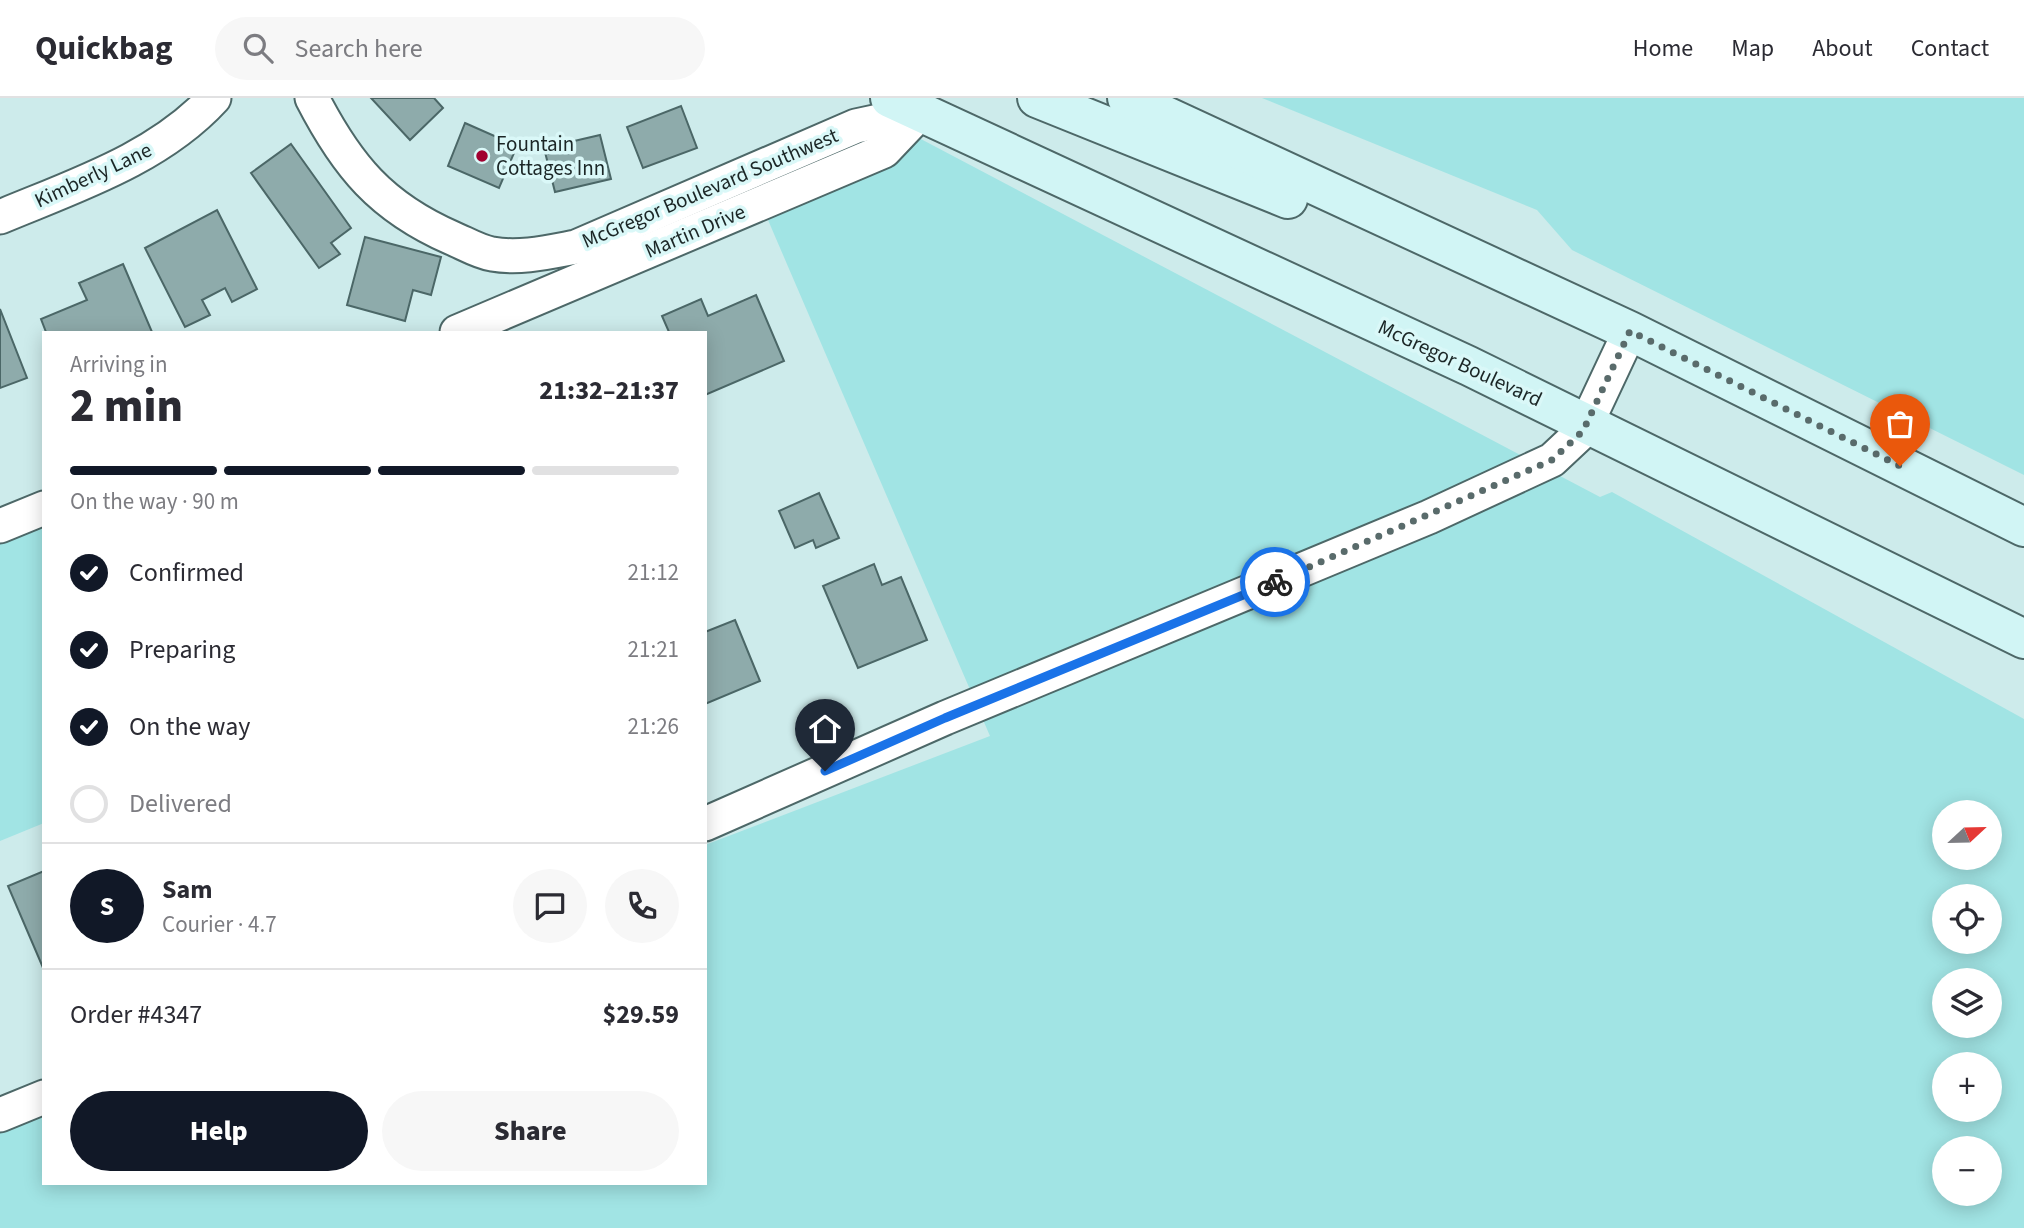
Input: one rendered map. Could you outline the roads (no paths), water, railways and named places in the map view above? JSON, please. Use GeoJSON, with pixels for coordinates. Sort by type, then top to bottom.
{"type":"FeatureCollection","features":[{"type":"Feature","properties":{"kind":"main road"},"geometry":{"type":"LineString","coordinates":[[1037,98],[1315,211],[1375,213]]}},
{"type":"Feature","properties":{"kind":"main road"},"geometry":{"type":"LineString","coordinates":[[1127,98],[1630,331],[2024,527]]}},
{"type":"Feature","properties":{"kind":"main road","name":"McGregor Boulevard"},"geometry":{"type":"LineString","coordinates":[[920,103],[1469,366],[2024,639]]}},
{"type":"Feature","properties":{"kind":"street","name":"Kimberly Lane"},"geometry":{"type":"LineString","coordinates":[[0,217],[125,164],[163,141],[201,112],[214,98]]}},
{"type":"Feature","properties":{"kind":"street","name":"McGregor Boulevard Southwest"},"geometry":{"type":"LineString","coordinates":[[312,98],[333,139],[360,176],[392,205],[433,229],[491,254],[524,255],[576,247],[856,126],[920,103]]}},
{"type":"Feature","properties":{"kind":"street","name":"Martin Drive"},"geometry":{"type":"LineString","coordinates":[[459,331],[884,151],[920,103]]}},
{"type":"Feature","properties":{"kind":"street"},"geometry":{"type":"LineString","coordinates":[[707,823],[945,718],[1429,517],[1552,460],[1587,424],[1630,331]]}},
{"type":"Feature","properties":{"kind":"street"},"geometry":{"type":"LineString","coordinates":[[0,526],[42,509]]}},
{"type":"Feature","properties":{"kind":"street"},"geometry":{"type":"LineString","coordinates":[[0,1115],[42,1098]]}},
{"type":"Feature","properties":{"kind":"place","name":"Fountain Cottages Inn"},"geometry":{"type":"Point","coordinates":[482,156]}}]}
